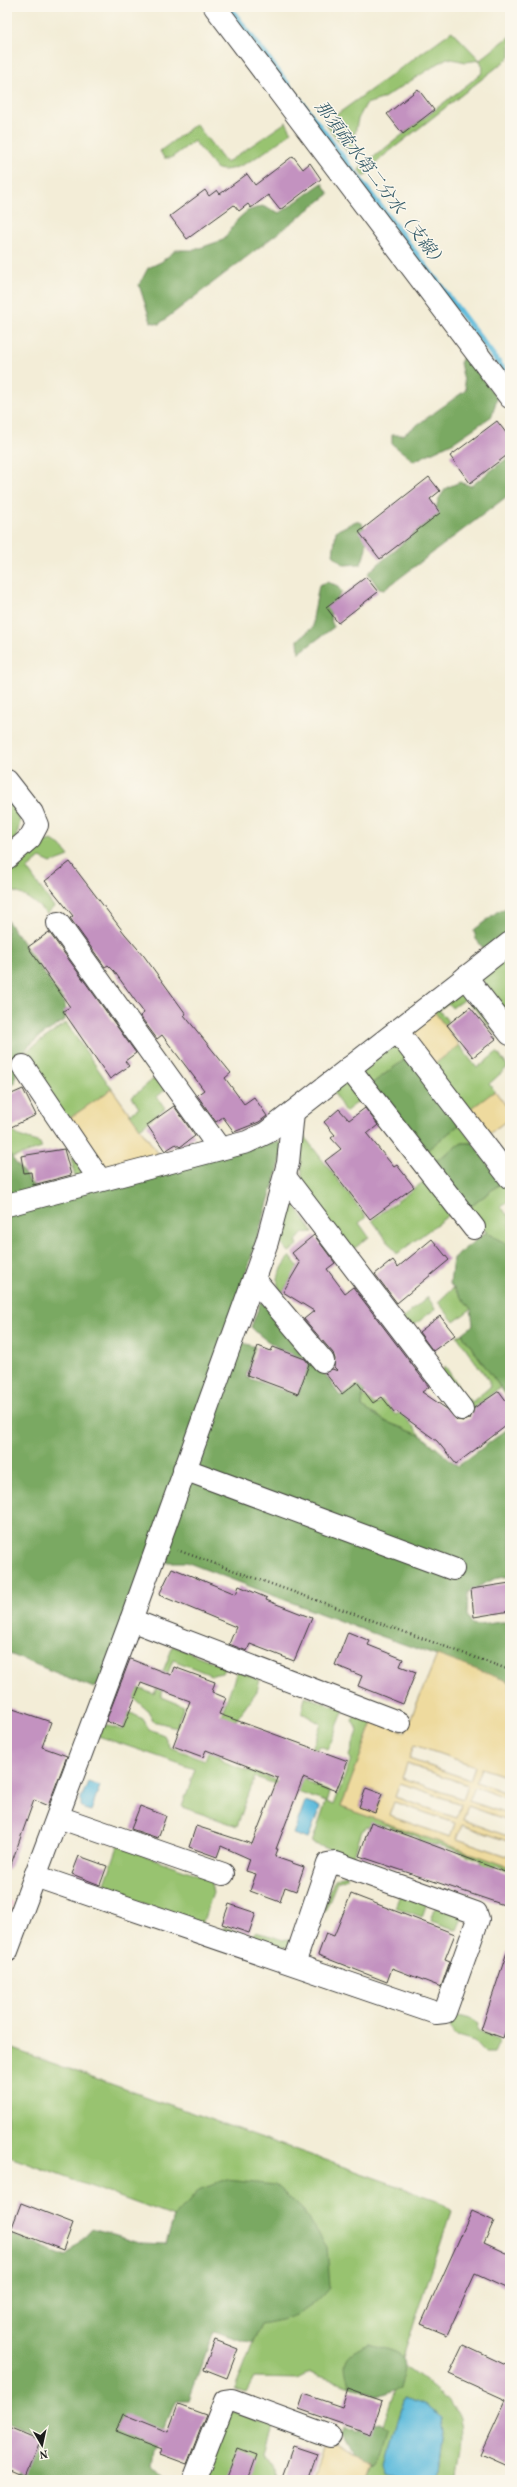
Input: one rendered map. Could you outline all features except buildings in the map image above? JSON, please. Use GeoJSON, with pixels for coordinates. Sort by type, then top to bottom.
{"type":"FeatureCollection","features":[{"type":"Feature","properties":{"kind":"street"},"geometry":{"type":"LineString","coordinates":[[215,7],[510,397]]}},
{"type":"Feature","properties":{"kind":"street"},"geometry":{"type":"LineString","coordinates":[[7,781],[32,813],[37,825],[30,838],[7,858]]}},
{"type":"Feature","properties":{"kind":"street"},"geometry":{"type":"LineString","coordinates":[[58,923],[220,1149]]}},
{"type":"Feature","properties":{"kind":"street"},"geometry":{"type":"LineString","coordinates":[[7,1205],[247,1142],[266,1133],[510,943]]}},
{"type":"Feature","properties":{"kind":"street"},"geometry":{"type":"LineString","coordinates":[[466,977],[510,1034]]}},
{"type":"Feature","properties":{"kind":"street"},"geometry":{"type":"LineString","coordinates":[[397,1031],[510,1178]]}},
{"type":"Feature","properties":{"kind":"street"},"geometry":{"type":"LineString","coordinates":[[23,1066],[100,1180]]}},
{"type":"Feature","properties":{"kind":"street"},"geometry":{"type":"LineString","coordinates":[[350,1068],[474,1228]]}},
{"type":"Feature","properties":{"kind":"street"},"geometry":{"type":"LineString","coordinates":[[7,1951],[131,1620],[267,1242],[285,1177],[293,1112]]}},
{"type":"Feature","properties":{"kind":"street"},"geometry":{"type":"LineString","coordinates":[[285,1177],[462,1409]]}},
{"type":"Feature","properties":{"kind":"street"},"geometry":{"type":"LineString","coordinates":[[254,1279],[323,1361]]}},
{"type":"Feature","properties":{"kind":"street"},"geometry":{"type":"LineString","coordinates":[[184,1470],[453,1569]]}},
{"type":"Feature","properties":{"kind":"street"},"geometry":{"type":"LineString","coordinates":[[131,1620],[400,1723]]}},
{"type":"Feature","properties":{"kind":"street"},"geometry":{"type":"LineString","coordinates":[[58,1817],[223,1874]]}},
{"type":"Feature","properties":{"kind":"street"},"geometry":{"type":"LineString","coordinates":[[35,1876],[436,2014],[445,2012],[478,1919],[476,1913],[336,1863],[328,1864],[294,1964]]}},
{"type":"Feature","properties":{"kind":"street"},"geometry":{"type":"LineString","coordinates":[[194,2480],[225,2401],[232,2400],[330,2436]]}},
{"type":"Feature","properties":{"kind":"path"},"geometry":{"type":"LineString","coordinates":[[158,1543],[510,1670]]}},
{"type":"Feature","properties":{"kind":"shaded area"},"geometry":{"type":"Polygon","coordinates":[[[7,1901],[14,1903],[7,1923],[7,1901]]]}},
{"type":"Feature","properties":{"kind":"green space"},"geometry":{"type":"Polygon","coordinates":[[[452,31],[480,60],[466,62],[447,58],[382,99],[366,104],[358,119],[350,156],[325,123],[452,31]]]}},
{"type":"Feature","properties":{"kind":"green space"},"geometry":{"type":"Polygon","coordinates":[[[510,36],[510,57],[381,158],[364,177],[359,170],[362,166],[481,74],[483,68],[480,60],[510,36]]]}},
{"type":"Feature","properties":{"kind":"green space"},"geometry":{"type":"Polygon","coordinates":[[[286,122],[291,131],[288,135],[253,159],[232,169],[223,170],[216,168],[194,141],[171,158],[164,158],[160,151],[196,124],[226,163],[286,122]]]}},
{"type":"Feature","properties":{"kind":"green space"},"geometry":{"type":"Polygon","coordinates":[[[322,183],[329,194],[159,324],[151,322],[139,285],[148,268],[161,262],[176,250],[194,250],[223,240],[238,219],[247,211],[262,206],[280,213],[322,183]]]}},
{"type":"Feature","properties":{"kind":"green space"},"geometry":{"type":"Polygon","coordinates":[[[463,357],[468,360],[497,398],[492,416],[454,442],[414,461],[392,444],[392,435],[403,435],[466,390],[460,363],[463,357]]]}},
{"type":"Feature","properties":{"kind":"green space"},"geometry":{"type":"Polygon","coordinates":[[[510,456],[510,494],[384,590],[379,589],[368,573],[435,515],[438,500],[446,488],[460,482],[471,486],[510,456]]]}},
{"type":"Feature","properties":{"kind":"green space"},"geometry":{"type":"Polygon","coordinates":[[[356,521],[362,523],[366,534],[365,553],[361,564],[344,565],[333,555],[336,531],[356,521]]]}},
{"type":"Feature","properties":{"kind":"green space"},"geometry":{"type":"Polygon","coordinates":[[[327,582],[336,585],[342,592],[333,605],[331,613],[334,627],[299,653],[298,640],[313,627],[313,618],[319,585],[327,582]]]}},
{"type":"Feature","properties":{"kind":"green space"},"geometry":{"type":"Polygon","coordinates":[[[7,804],[14,806],[20,821],[16,839],[11,840],[7,834],[7,804]]]}},
{"type":"Feature","properties":{"kind":"green space"},"geometry":{"type":"Polygon","coordinates":[[[52,840],[61,846],[69,856],[51,863],[40,858],[27,869],[54,907],[47,914],[19,893],[7,890],[7,872],[44,842],[52,840]]]}},
{"type":"Feature","properties":{"kind":"green space"},"geometry":{"type":"Polygon","coordinates":[[[510,907],[510,933],[486,952],[476,939],[474,930],[498,911],[510,907]]]}},
{"type":"Feature","properties":{"kind":"green space"},"geometry":{"type":"Polygon","coordinates":[[[7,920],[65,1003],[65,1020],[30,1045],[24,1052],[19,1060],[16,1070],[15,1083],[7,1090],[7,920]]]}},
{"type":"Feature","properties":{"kind":"green space"},"geometry":{"type":"Polygon","coordinates":[[[510,951],[510,1021],[479,975],[510,951]]]}},
{"type":"Feature","properties":{"kind":"green space"},"geometry":{"type":"Polygon","coordinates":[[[467,990],[498,1037],[466,998],[452,1008],[448,1003],[439,1010],[448,1021],[444,1025],[433,1010],[467,990]]]}},
{"type":"Feature","properties":{"kind":"green space"},"geometry":{"type":"Polygon","coordinates":[[[66,1023],[112,1089],[67,1120],[21,1055],[66,1023]]]}},
{"type":"Feature","properties":{"kind":"green space"},"geometry":{"type":"Polygon","coordinates":[[[393,1043],[408,1057],[370,1085],[362,1073],[364,1064],[393,1043]]]}},
{"type":"Feature","properties":{"kind":"green space"},"geometry":{"type":"Polygon","coordinates":[[[459,1045],[477,1068],[497,1052],[508,1067],[489,1084],[495,1091],[468,1111],[432,1066],[459,1045]]]}},
{"type":"Feature","properties":{"kind":"green space"},"geometry":{"type":"Polygon","coordinates":[[[408,1057],[459,1125],[426,1151],[370,1085],[408,1057]]]}},
{"type":"Feature","properties":{"kind":"green space"},"geometry":{"type":"Polygon","coordinates":[[[348,1076],[366,1096],[345,1112],[332,1089],[348,1076]]]}},
{"type":"Feature","properties":{"kind":"green space"},"geometry":{"type":"Polygon","coordinates":[[[161,1079],[167,1088],[157,1097],[165,1108],[140,1128],[130,1114],[139,1108],[132,1097],[152,1080],[161,1079]]]}},
{"type":"Feature","properties":{"kind":"green space"},"geometry":{"type":"Polygon","coordinates":[[[459,1125],[473,1143],[462,1143],[434,1162],[426,1151],[459,1125]]]}},
{"type":"Feature","properties":{"kind":"green space"},"geometry":{"type":"Polygon","coordinates":[[[11,1130],[19,1136],[40,1143],[42,1148],[12,1158],[7,1151],[7,1132],[11,1130]]]}},
{"type":"Feature","properties":{"kind":"green space"},"geometry":{"type":"Polygon","coordinates":[[[304,1136],[366,1217],[359,1223],[369,1237],[351,1251],[300,1188],[302,1175],[300,1147],[304,1136]]]}},
{"type":"Feature","properties":{"kind":"green space"},"geometry":{"type":"Polygon","coordinates":[[[263,1142],[280,1142],[284,1150],[227,1337],[255,1347],[246,1377],[298,1396],[305,1368],[251,1327],[261,1301],[319,1365],[340,1396],[367,1380],[372,1384],[363,1395],[362,1407],[387,1422],[422,1436],[458,1466],[510,1427],[510,1576],[494,1579],[468,1592],[467,1615],[472,1624],[481,1625],[507,1622],[510,1626],[510,1682],[358,1628],[186,1562],[166,1562],[144,1568],[101,1683],[94,1688],[7,1653],[7,1151],[34,1187],[263,1142]]]}},
{"type":"Feature","properties":{"kind":"green space"},"geometry":{"type":"Polygon","coordinates":[[[462,1143],[473,1143],[501,1183],[469,1208],[434,1162],[462,1143]]]}},
{"type":"Feature","properties":{"kind":"green space"},"geometry":{"type":"Polygon","coordinates":[[[70,1153],[88,1177],[75,1177],[70,1153]]]}},
{"type":"Feature","properties":{"kind":"green space"},"geometry":{"type":"Polygon","coordinates":[[[427,1179],[453,1212],[397,1254],[372,1220],[427,1179]]]}},
{"type":"Feature","properties":{"kind":"green space"},"geometry":{"type":"Polygon","coordinates":[[[501,1183],[510,1194],[510,1200],[501,1206],[507,1215],[510,1214],[510,1246],[486,1232],[465,1207],[469,1208],[501,1183]]]}},
{"type":"Feature","properties":{"kind":"green space"},"geometry":{"type":"Polygon","coordinates":[[[293,1202],[313,1232],[303,1233],[296,1241],[298,1245],[289,1252],[279,1241],[290,1203],[293,1202]]]}},
{"type":"Feature","properties":{"kind":"green space"},"geometry":{"type":"Polygon","coordinates":[[[486,1232],[510,1246],[510,1401],[462,1334],[473,1325],[471,1309],[450,1284],[453,1258],[486,1232]]]}},
{"type":"Feature","properties":{"kind":"green space"},"geometry":{"type":"Polygon","coordinates":[[[290,1256],[317,1291],[292,1277],[283,1292],[279,1288],[279,1274],[290,1256]]]}},
{"type":"Feature","properties":{"kind":"green space"},"geometry":{"type":"Polygon","coordinates":[[[453,1288],[471,1309],[454,1322],[438,1302],[453,1288]]]}},
{"type":"Feature","properties":{"kind":"green space"},"geometry":{"type":"Polygon","coordinates":[[[428,1297],[435,1309],[413,1326],[416,1331],[402,1319],[428,1297]]]}},
{"type":"Feature","properties":{"kind":"green space"},"geometry":{"type":"Polygon","coordinates":[[[462,1334],[500,1387],[469,1412],[442,1372],[445,1366],[464,1395],[472,1402],[490,1387],[489,1381],[457,1336],[462,1334]]]}},
{"type":"Feature","properties":{"kind":"green space"},"geometry":{"type":"Polygon","coordinates":[[[363,1395],[374,1405],[382,1400],[396,1415],[400,1412],[422,1436],[387,1422],[362,1407],[363,1395]]]}},
{"type":"Feature","properties":{"kind":"green space"},"geometry":{"type":"Polygon","coordinates":[[[173,1646],[226,1667],[223,1673],[211,1675],[173,1660],[162,1689],[162,1697],[184,1706],[176,1727],[153,1721],[147,1710],[128,1693],[121,1698],[115,1694],[120,1681],[154,1694],[173,1646]]]}},
{"type":"Feature","properties":{"kind":"green space"},"geometry":{"type":"Polygon","coordinates":[[[237,1671],[260,1680],[257,1691],[231,1727],[220,1757],[222,1761],[298,1788],[321,1724],[302,1713],[305,1696],[344,1710],[328,1749],[319,1746],[305,1779],[309,1783],[330,1792],[327,1802],[334,1805],[351,1759],[349,1756],[358,1731],[352,1721],[355,1715],[373,1722],[341,1807],[510,1867],[510,1871],[497,1866],[489,1872],[481,1868],[480,1860],[448,1848],[432,1845],[417,1847],[420,1838],[385,1825],[381,1830],[367,1827],[362,1831],[353,1858],[312,1843],[326,1802],[255,1777],[237,1826],[182,1807],[195,1769],[98,1736],[103,1724],[122,1730],[129,1712],[143,1719],[149,1729],[164,1735],[170,1747],[205,1760],[237,1671]]]}},
{"type":"Feature","properties":{"kind":"green space"},"geometry":{"type":"Polygon","coordinates":[[[118,1846],[210,1879],[213,1893],[202,1924],[103,1889],[118,1846]]]}},
{"type":"Feature","properties":{"kind":"green space"},"geometry":{"type":"Polygon","coordinates":[[[347,1874],[347,1878],[337,1882],[325,1911],[323,1910],[334,1880],[347,1874]]]}},
{"type":"Feature","properties":{"kind":"green space"},"geometry":{"type":"Polygon","coordinates":[[[401,1893],[427,1903],[422,1917],[395,1907],[401,1893]]]}},
{"type":"Feature","properties":{"kind":"green space"},"geometry":{"type":"Polygon","coordinates":[[[436,1906],[463,1916],[457,1930],[431,1921],[436,1906]]]}},
{"type":"Feature","properties":{"kind":"green space"},"geometry":{"type":"Polygon","coordinates":[[[224,1927],[251,1936],[256,1931],[283,1940],[291,1940],[289,1946],[281,1949],[223,1930],[224,1927]]]}},
{"type":"Feature","properties":{"kind":"green space"},"geometry":{"type":"Polygon","coordinates":[[[457,2016],[471,2019],[478,2024],[477,2030],[500,2040],[494,2053],[485,2053],[474,2041],[454,2035],[450,2027],[457,2016]]]}},
{"type":"Feature","properties":{"kind":"green space"},"geometry":{"type":"Polygon","coordinates":[[[7,2047],[437,2200],[451,2211],[403,2357],[369,2344],[348,2380],[350,2386],[310,2373],[298,2379],[254,2378],[246,2393],[235,2389],[260,2325],[166,2244],[174,2217],[7,2156],[7,2047]]]}},
{"type":"Feature","properties":{"kind":"green space"},"geometry":{"type":"Polygon","coordinates":[[[227,2180],[275,2185],[302,2209],[327,2247],[330,2287],[315,2303],[300,2313],[282,2320],[261,2324],[252,2344],[214,2331],[189,2400],[176,2400],[154,2453],[152,2467],[165,2480],[17,2480],[36,2435],[7,2423],[7,2233],[66,2256],[92,2228],[142,2243],[166,2244],[174,2217],[198,2190],[227,2180]]]}},
{"type":"Feature","properties":{"kind":"green space"},"geometry":{"type":"Polygon","coordinates":[[[369,2344],[396,2353],[404,2360],[405,2367],[400,2388],[377,2396],[350,2386],[345,2370],[347,2359],[354,2351],[369,2344]]]}},
{"type":"Feature","properties":{"kind":"green space"},"geometry":{"type":"Polygon","coordinates":[[[403,2365],[444,2398],[452,2406],[460,2419],[462,2434],[457,2480],[438,2480],[444,2430],[405,2398],[386,2461],[388,2471],[412,2480],[365,2480],[403,2365]]]}},
{"type":"Feature","properties":{"kind":"green space"},"geometry":{"type":"Polygon","coordinates":[[[232,2411],[273,2426],[265,2452],[273,2464],[274,2480],[201,2480],[232,2411]]]}},
{"type":"Feature","properties":{"kind":"green space"},"geometry":{"type":"Polygon","coordinates":[[[380,2423],[389,2430],[383,2450],[375,2462],[363,2459],[350,2450],[341,2435],[345,2428],[356,2432],[368,2425],[380,2423]]]}},
{"type":"Feature","properties":{"kind":"sand"},"geometry":{"type":"Polygon","coordinates":[[[433,1010],[459,1045],[432,1066],[408,1032],[433,1010]]]}},
{"type":"Feature","properties":{"kind":"sand"},"geometry":{"type":"Polygon","coordinates":[[[112,1089],[160,1156],[103,1170],[67,1120],[112,1089]]]}},
{"type":"Feature","properties":{"kind":"sand"},"geometry":{"type":"Polygon","coordinates":[[[495,1091],[510,1111],[510,1118],[486,1136],[468,1111],[495,1091]]]}},
{"type":"Feature","properties":{"kind":"sand"},"geometry":{"type":"Polygon","coordinates":[[[437,1655],[510,1682],[510,1778],[481,1768],[476,1782],[510,1794],[510,1800],[475,1787],[469,1801],[510,1815],[510,1821],[468,1806],[463,1820],[510,1837],[510,1842],[462,1825],[457,1839],[510,1857],[510,1867],[341,1807],[374,1720],[405,1732],[437,1655]],[[414,1745],[409,1759],[470,1780],[475,1766],[414,1745]],[[407,1764],[402,1778],[463,1799],[468,1785],[407,1764]],[[400,1783],[395,1797],[457,1818],[461,1804],[400,1783]],[[366,1788],[359,1807],[375,1813],[382,1794],[366,1788]],[[394,1802],[389,1816],[450,1837],[455,1823],[394,1802]]]}},
{"type":"Feature","properties":{"kind":"sand"},"geometry":{"type":"Polygon","coordinates":[[[324,2443],[371,2460],[364,2480],[311,2480],[324,2443]]]}},
{"type":"Feature","properties":{"kind":"water"},"geometry":{"type":"Polygon","coordinates":[[[88,1782],[100,1786],[91,1811],[81,1808],[81,1799],[88,1782]]]}},
{"type":"Feature","properties":{"kind":"water"},"geometry":{"type":"Polygon","coordinates":[[[305,1802],[320,1807],[308,1839],[293,1834],[305,1802]]]}},
{"type":"Feature","properties":{"kind":"water"},"geometry":{"type":"Polygon","coordinates":[[[405,2398],[424,2405],[442,2418],[444,2430],[438,2480],[412,2480],[388,2471],[386,2461],[405,2398]]]}},
{"type":"Feature","properties":{"kind":"waterway","name":"那須疏水第二分水（支線）"},"geometry":{"type":"LineString","coordinates":[[229,7],[510,378]]}}]}
